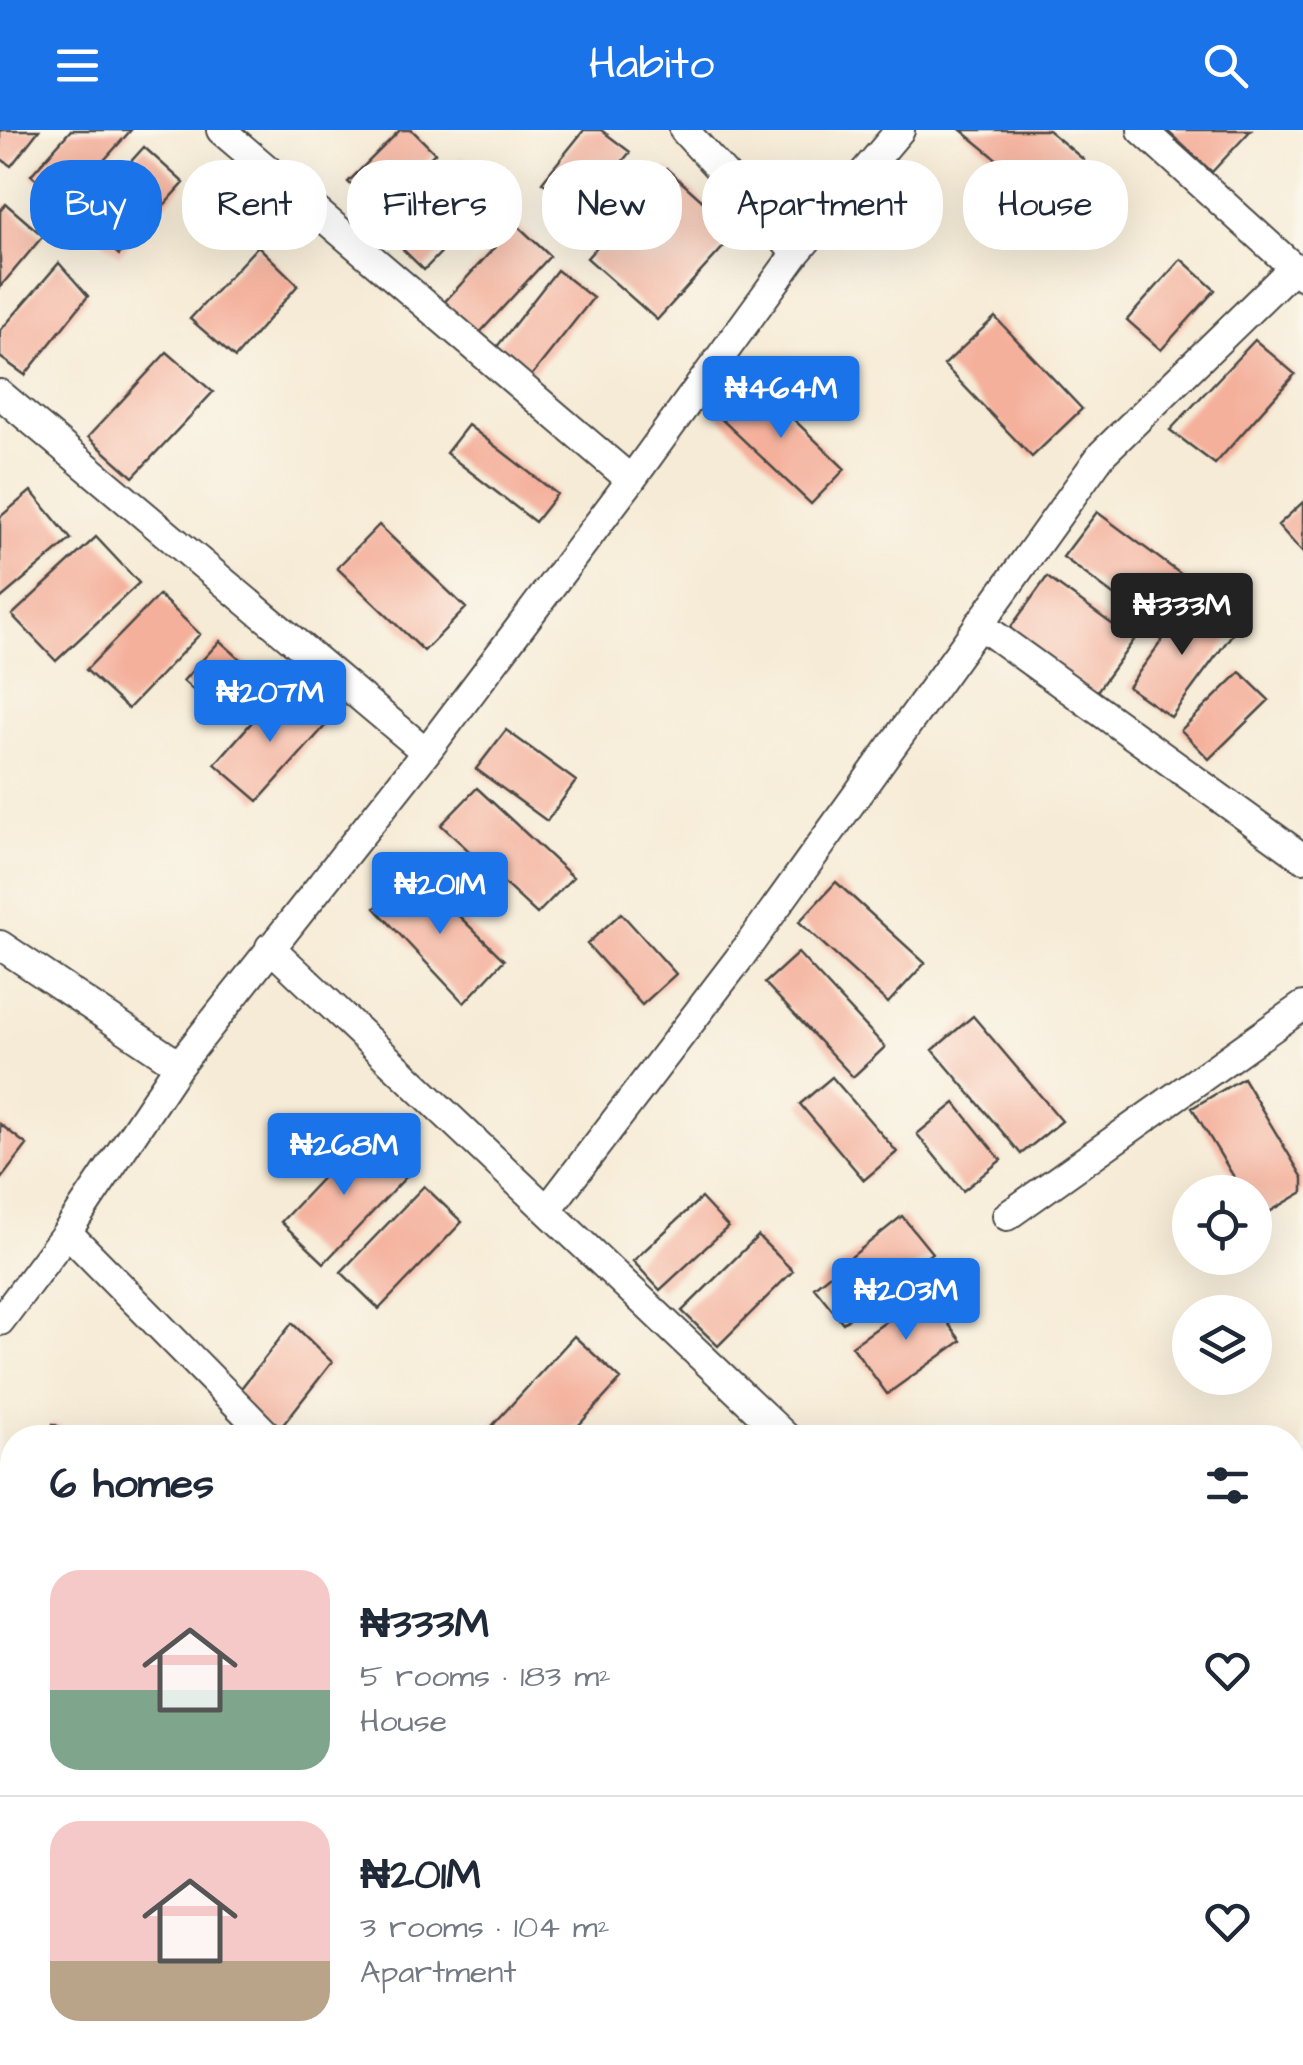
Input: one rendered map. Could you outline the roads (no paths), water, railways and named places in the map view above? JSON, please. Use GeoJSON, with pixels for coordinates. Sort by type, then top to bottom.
{"type":"FeatureCollection","features":[{"type":"Feature","properties":{"kind":"street"},"geometry":{"type":"LineString","coordinates":[[221,130],[631,480]]}},
{"type":"Feature","properties":{"kind":"street"},"geometry":{"type":"LineString","coordinates":[[684,130],[796,253]]}},
{"type":"Feature","properties":{"kind":"street"},"geometry":{"type":"LineString","coordinates":[[0,1321],[67,1232],[179,1064],[426,752],[796,253],[900,130]]}},
{"type":"Feature","properties":{"kind":"street"},"geometry":{"type":"LineString","coordinates":[[548,1209],[738,960],[1102,454],[1299,272],[1142,130]]}},
{"type":"Feature","properties":{"kind":"street"},"geometry":{"type":"LineString","coordinates":[[0,394],[426,752]]}},
{"type":"Feature","properties":{"kind":"street"},"geometry":{"type":"LineString","coordinates":[[979,624],[1303,858]]}},
{"type":"Feature","properties":{"kind":"street"},"geometry":{"type":"LineString","coordinates":[[0,945],[179,1064]]}},
{"type":"Feature","properties":{"kind":"street"},"geometry":{"type":"LineString","coordinates":[[270,947],[773,1425]]}},
{"type":"Feature","properties":{"kind":"street"},"geometry":{"type":"LineString","coordinates":[[1007,1216],[1303,1006]]}},
{"type":"Feature","properties":{"kind":"street"},"geometry":{"type":"LineString","coordinates":[[67,1232],[257,1425]]}}]}
